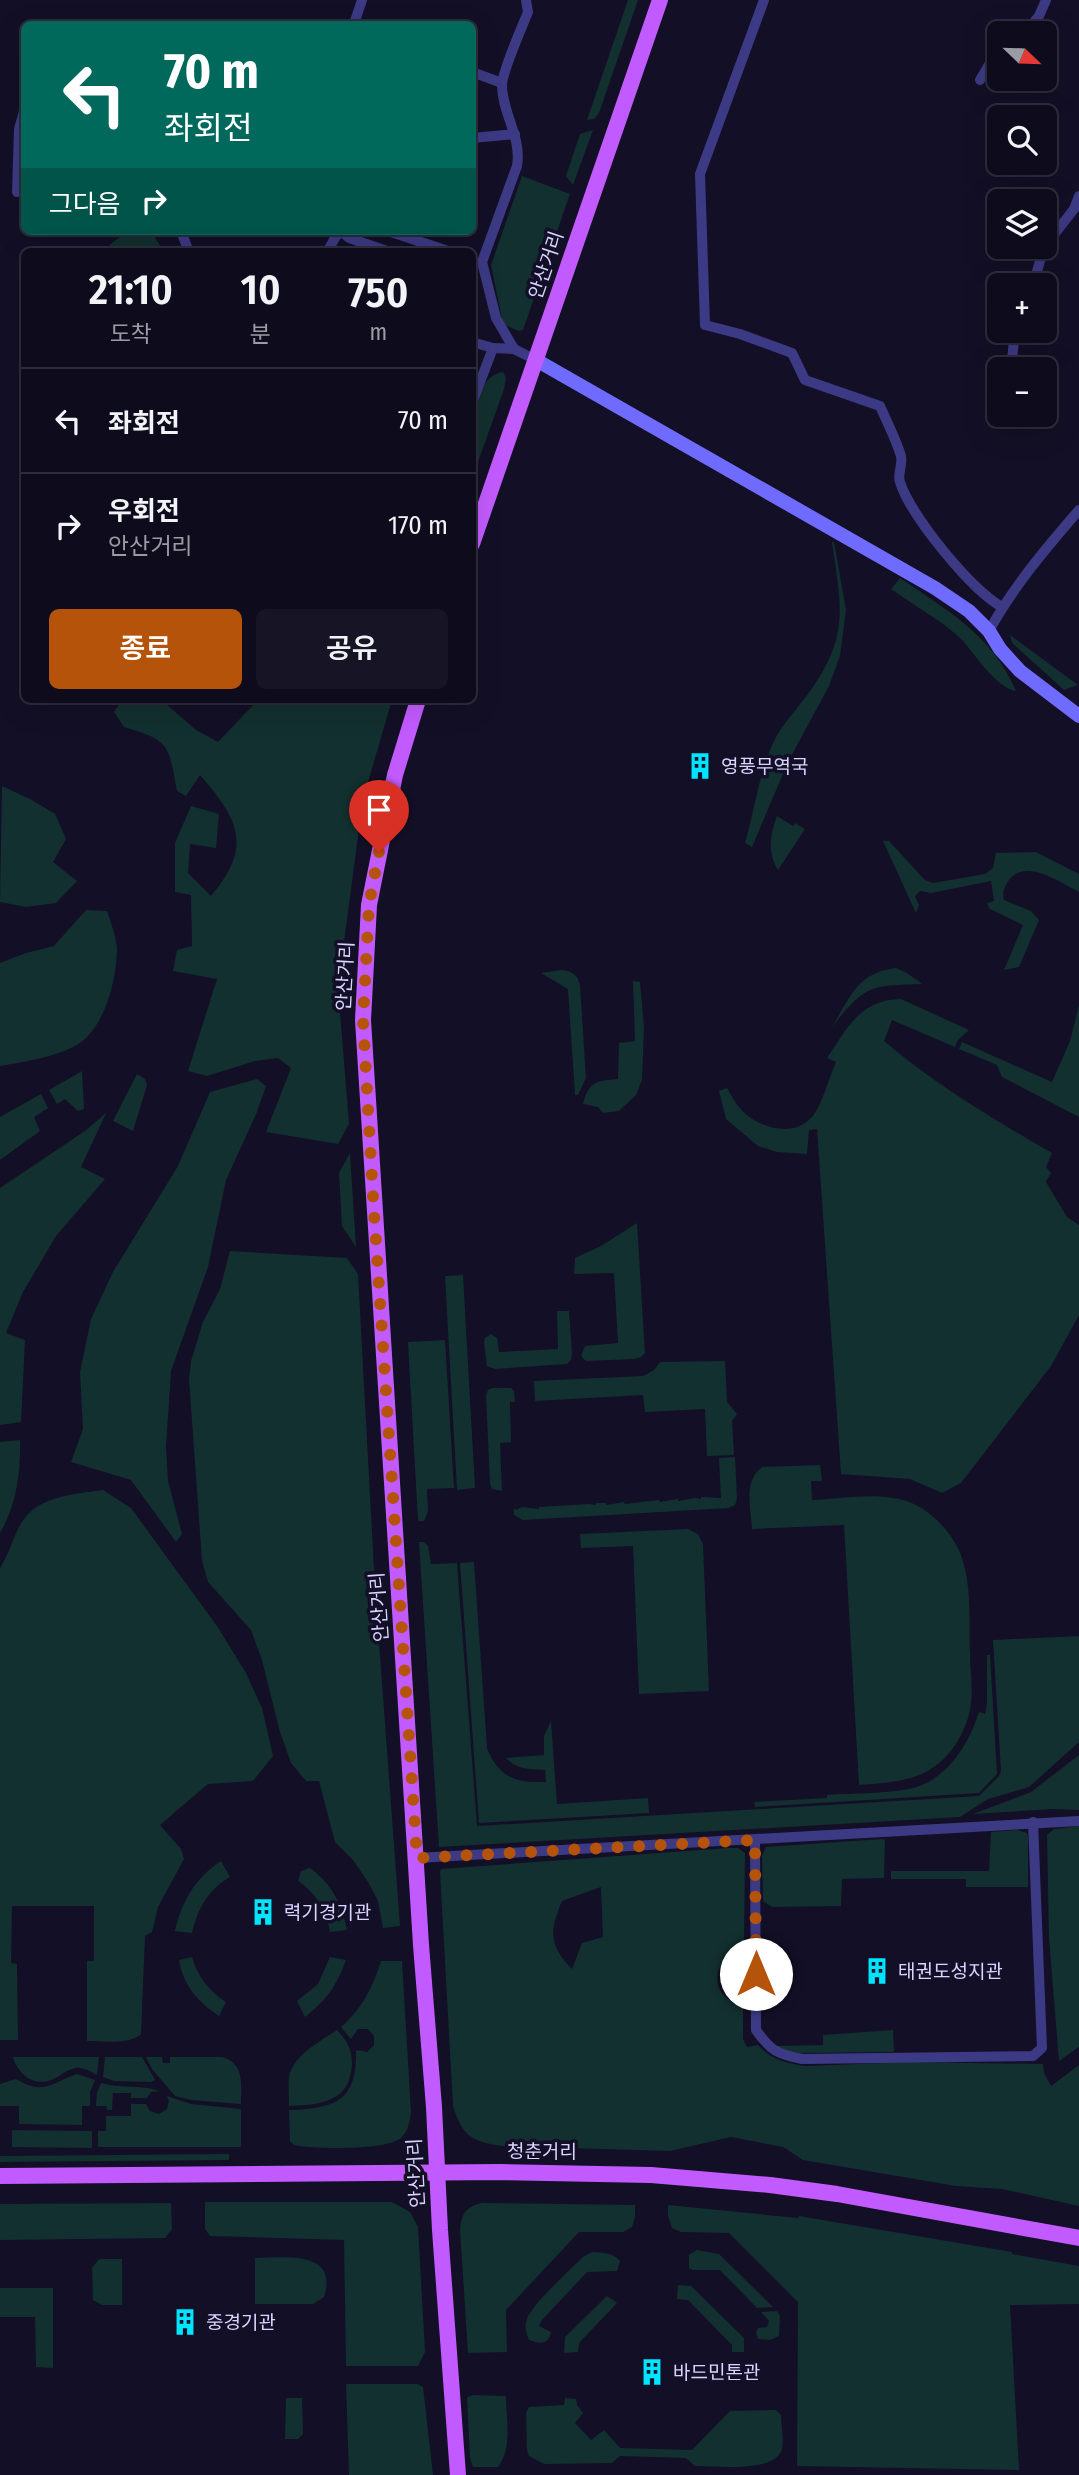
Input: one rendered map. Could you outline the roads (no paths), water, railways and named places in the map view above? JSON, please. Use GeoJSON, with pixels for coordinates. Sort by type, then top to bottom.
{"type":"FeatureCollection","features":[{"type":"Feature","properties":{"kind":"main road","name":"안산거리"},"geometry":{"type":"LineString","coordinates":[[476,528],[660,0]]}},
{"type":"Feature","properties":{"kind":"main road","name":"안산거리"},"geometry":{"type":"LineString","coordinates":[[417,703],[395,775],[369,905],[363,1020],[421,1945],[458,2475]]}},
{"type":"Feature","properties":{"kind":"main road","name":"청춘거리"},"geometry":{"type":"LineString","coordinates":[[0,2176],[604,2173],[758,2184],[837,2194],[1079,2238]]}},
{"type":"Feature","properties":{"kind":"street"},"geometry":{"type":"LineString","coordinates":[[355,21],[362,0]]}},
{"type":"Feature","properties":{"kind":"street"},"geometry":{"type":"LineString","coordinates":[[514,349],[496,318],[477,261],[517,166],[519,153],[505,105],[502,83],[528,12],[526,0]]}},
{"type":"Feature","properties":{"kind":"street"},"geometry":{"type":"LineString","coordinates":[[764,0],[700,174],[705,325],[740,334],[792,353],[805,380],[880,405],[902,459],[899,480],[911,506],[964,577],[1002,607]]}},
{"type":"Feature","properties":{"kind":"street"},"geometry":{"type":"LineString","coordinates":[[1035,21],[1046,0]]}},
{"type":"Feature","properties":{"kind":"street"},"geometry":{"type":"LineString","coordinates":[[980,80],[987,68]]}},
{"type":"Feature","properties":{"kind":"street"},"geometry":{"type":"LineString","coordinates":[[476,73],[502,83]]}},
{"type":"Feature","properties":{"kind":"street"},"geometry":{"type":"LineString","coordinates":[[18,192],[21,122]]}},
{"type":"Feature","properties":{"kind":"street"},"geometry":{"type":"LineString","coordinates":[[476,138],[515,134]]}},
{"type":"Feature","properties":{"kind":"street"},"geometry":{"type":"LineString","coordinates":[[1057,230],[1074,209],[1079,196]]}},
{"type":"Feature","properties":{"kind":"street"},"geometry":{"type":"LineString","coordinates":[[345,235],[378,248]]}},
{"type":"Feature","properties":{"kind":"street"},"geometry":{"type":"LineString","coordinates":[[400,235],[439,248]]}},
{"type":"Feature","properties":{"kind":"street"},"geometry":{"type":"LineString","coordinates":[[476,343],[493,348],[514,349],[536,360],[902,568],[969,611],[989,631],[1000,649],[1020,671],[1079,716]]}},
{"type":"Feature","properties":{"kind":"street"},"geometry":{"type":"LineString","coordinates":[[476,393],[493,348]]}},
{"type":"Feature","properties":{"kind":"street"},"geometry":{"type":"LineString","coordinates":[[989,631],[1002,607],[1079,510]]}},
{"type":"Feature","properties":{"kind":"street"},"geometry":{"type":"LineString","coordinates":[[417,1858],[1079,1821]]}},
{"type":"Feature","properties":{"kind":"street"},"geometry":{"type":"LineString","coordinates":[[755,1840],[755,2030],[768,2048],[802,2059],[1032,2056],[1042,2048],[1033,1822]]}},
{"type":"Feature","properties":{"kind":"street"},"geometry":{"type":"LineString","coordinates":[[756,1950],[738,1954],[728,1964],[726,1976],[730,1988],[756,1997]]}},
{"type":"Feature","properties":{"kind":"place","name":"영풍무역국"},"geometry":{"type":"Point","coordinates":[700,766]}},
{"type":"Feature","properties":{"kind":"place","name":"력기경기관"},"geometry":{"type":"Point","coordinates":[263,1912]}},
{"type":"Feature","properties":{"kind":"place","name":"태권도성지관"},"geometry":{"type":"Point","coordinates":[877,1971]}},
{"type":"Feature","properties":{"kind":"place","name":"중경기관"},"geometry":{"type":"Point","coordinates":[185,2322]}},
{"type":"Feature","properties":{"kind":"place","name":"바드민톤관"},"geometry":{"type":"Point","coordinates":[652,2372]}}]}
